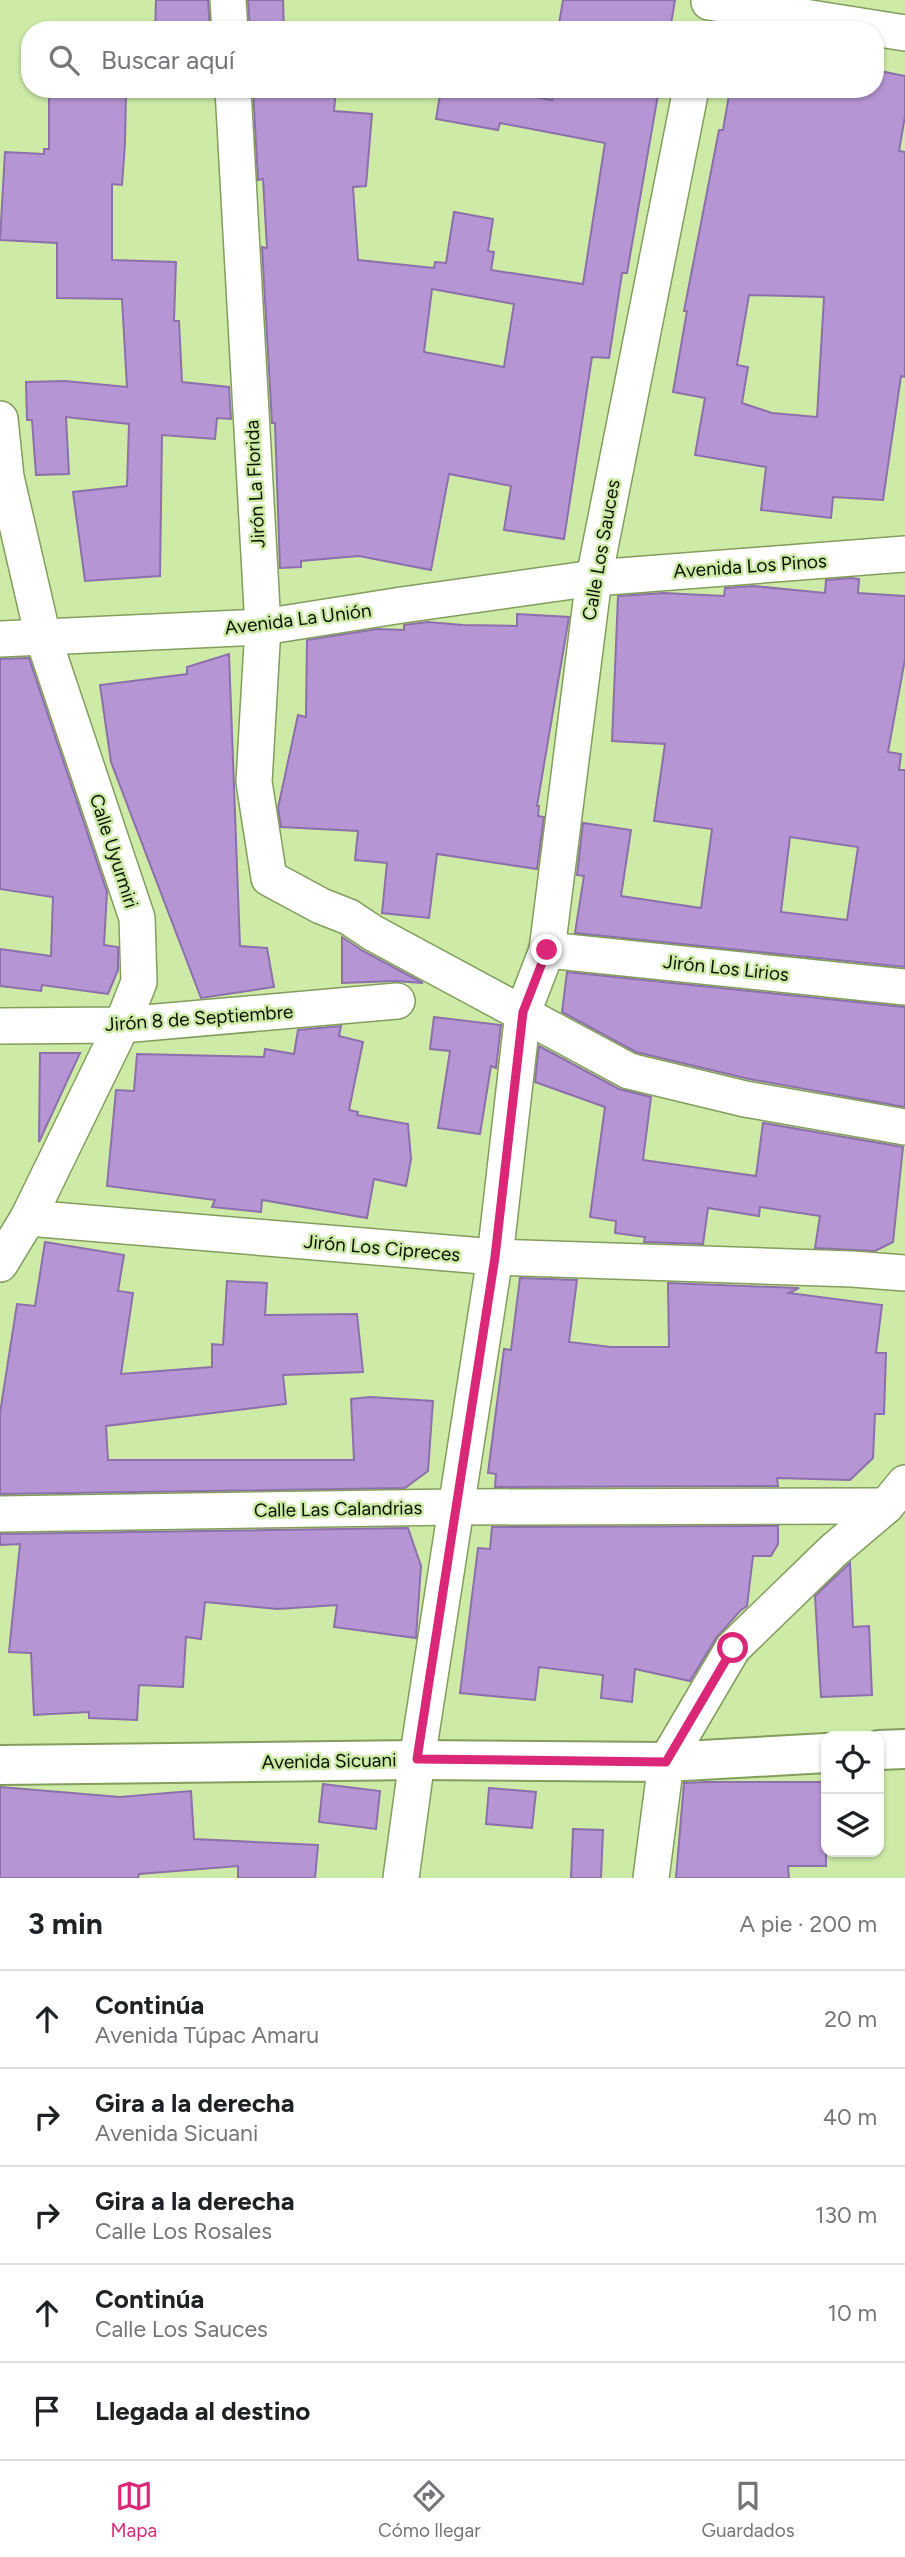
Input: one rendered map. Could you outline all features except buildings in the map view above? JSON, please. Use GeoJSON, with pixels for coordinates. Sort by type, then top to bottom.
{"type":"FeatureCollection","features":[{"type":"Feature","properties":{"kind":"street"},"geometry":{"type":"LineString","coordinates":[[228,0],[229,21]]}},
{"type":"Feature","properties":{"kind":"street"},"geometry":{"type":"LineString","coordinates":[[707,11],[797,21]]}},
{"type":"Feature","properties":{"kind":"street"},"geometry":{"type":"LineString","coordinates":[[884,31],[905,33]]}},
{"type":"Feature","properties":{"kind":"street","name":"Jirón La Florida"},"geometry":{"type":"LineString","coordinates":[[234,98],[263,627],[254,782],[269,878],[321,906],[349,917],[373,933],[523,1012]]}},
{"type":"Feature","properties":{"kind":"street","name":"Calle Los Sauces"},"geometry":{"type":"LineString","coordinates":[[401,1878],[455,1507],[495,1257],[523,1012],[547,950],[594,578],[689,98]]}},
{"type":"Feature","properties":{"kind":"street","name":"Calle Uyurmiri"},"geometry":{"type":"LineString","coordinates":[[0,419],[6,477],[43,637],[137,918],[139,982],[122,1025],[28,1218],[0,1264]]}},
{"type":"Feature","properties":{"kind":"street","name":"Avenida Los Pinos"},"geometry":{"type":"LineString","coordinates":[[594,578],[905,554]]}},
{"type":"Feature","properties":{"kind":"street","name":"Avenida La Unión"},"geometry":{"type":"LineString","coordinates":[[0,639],[263,627],[594,578]]}},
{"type":"Feature","properties":{"kind":"street","name":"Jirón Los Lirios"},"geometry":{"type":"LineString","coordinates":[[547,950],[905,987]]}},
{"type":"Feature","properties":{"kind":"street","name":"Jirón 8 de Septiembre"},"geometry":{"type":"LineString","coordinates":[[0,1026],[122,1025],[397,1001]]}},
{"type":"Feature","properties":{"kind":"street"},"geometry":{"type":"LineString","coordinates":[[523,1012],[629,1071],[746,1099],[905,1127]]}},
{"type":"Feature","properties":{"kind":"street","name":"Jirón Los Cipreces"},"geometry":{"type":"LineString","coordinates":[[28,1218],[495,1257],[905,1273]]}},
{"type":"Feature","properties":{"kind":"street"},"geometry":{"type":"LineString","coordinates":[[651,1878],[666,1762],[733,1648],[833,1551],[896,1495]]}},
{"type":"Feature","properties":{"kind":"street","name":"Calle Las Calandrias"},"geometry":{"type":"LineString","coordinates":[[0,1514],[455,1507],[896,1495]]}},
{"type":"Feature","properties":{"kind":"street"},"geometry":{"type":"LineString","coordinates":[[884,1750],[905,1749]]}},
{"type":"Feature","properties":{"kind":"street","name":"Avenida Sicuani"},"geometry":{"type":"LineString","coordinates":[[0,1765],[417,1759],[666,1762],[821,1753]]}},
{"type":"Feature","properties":{"kind":"route"},"geometry":{"type":"LineString","coordinates":[[547,950],[523,1012],[495,1257],[417,1759],[666,1762],[733,1648]]}}]}
